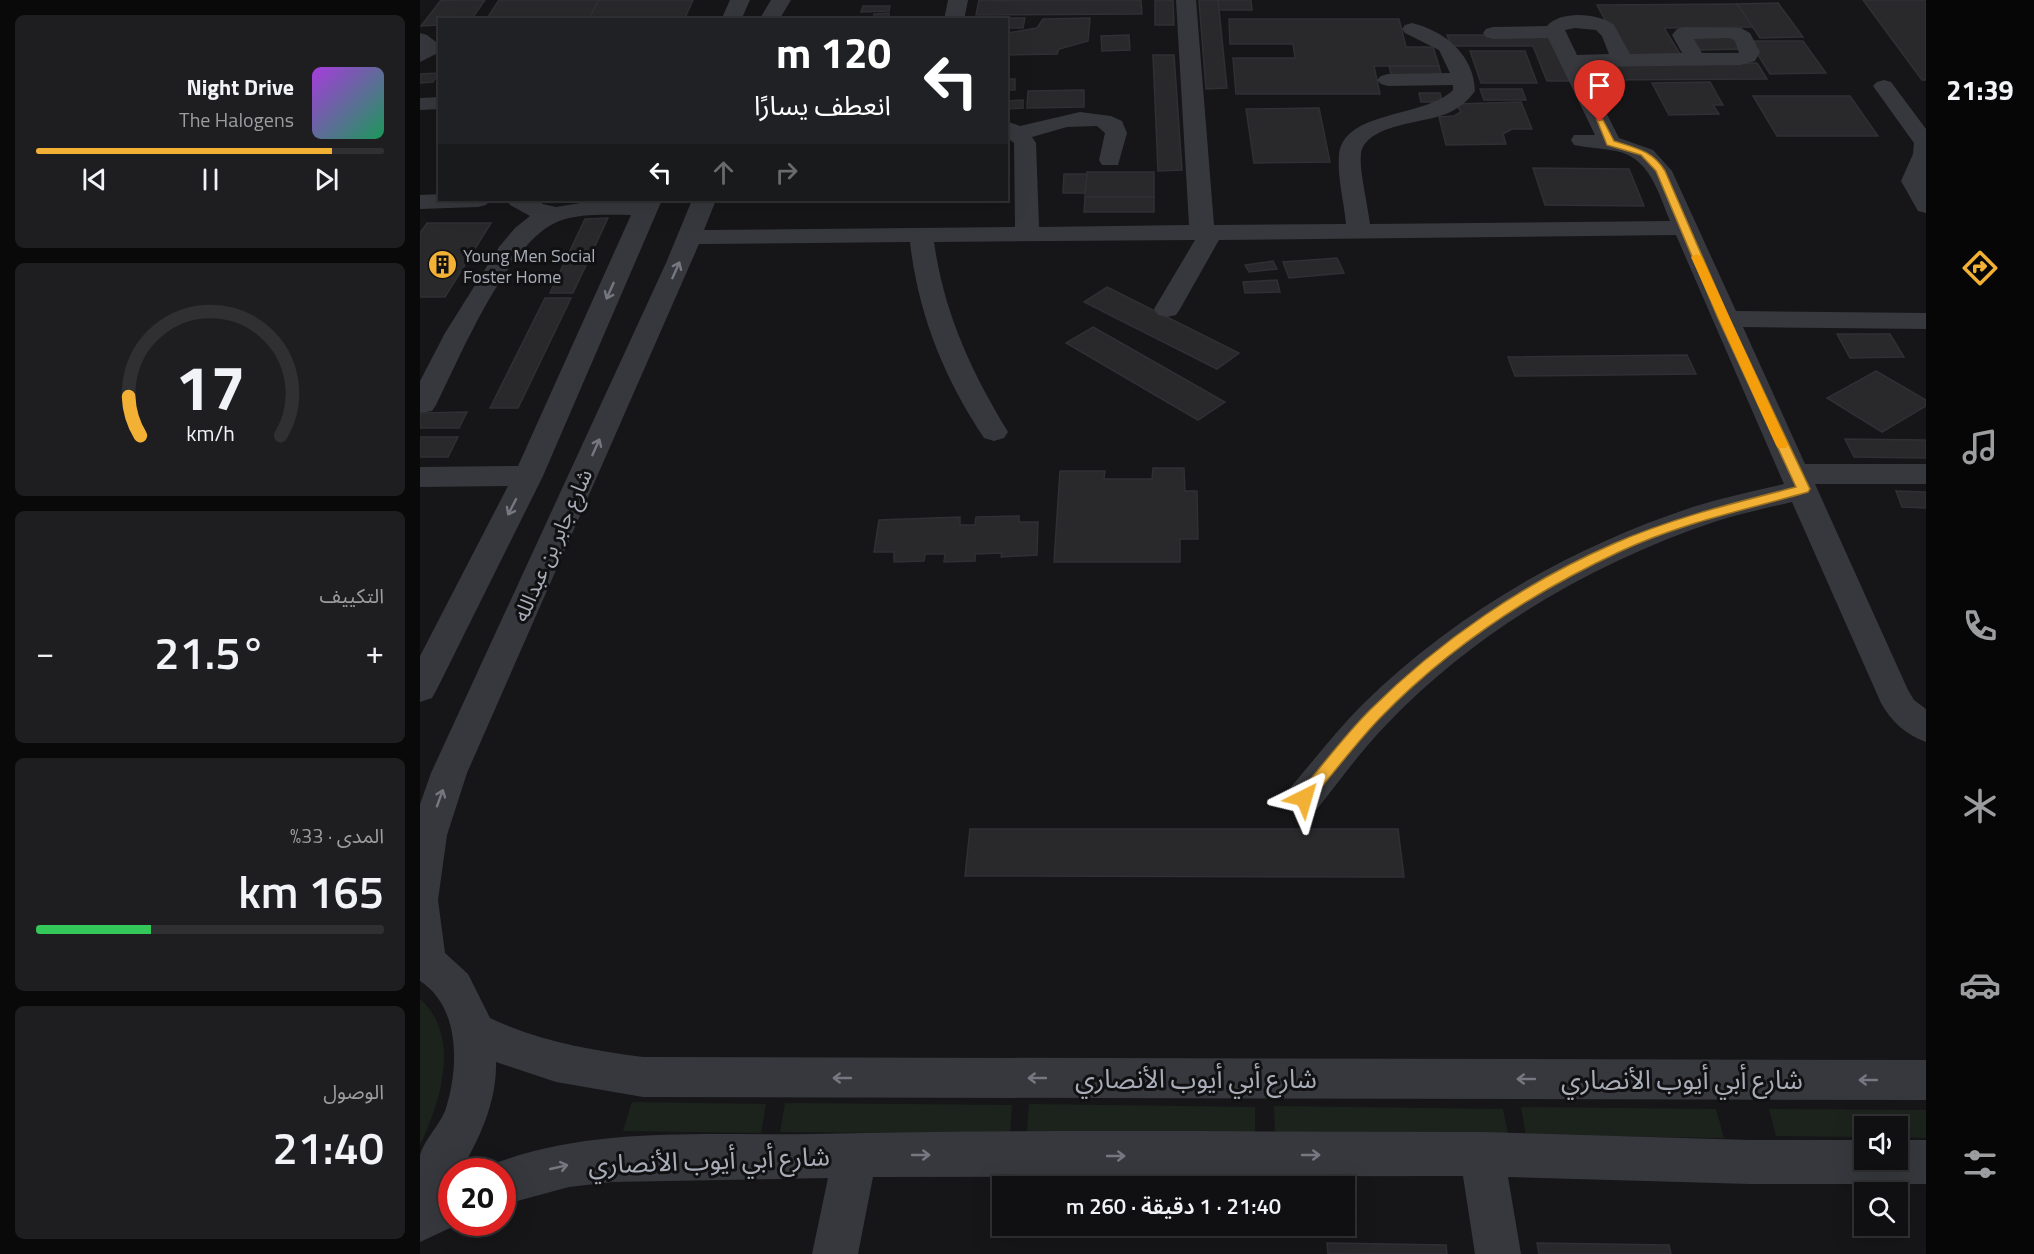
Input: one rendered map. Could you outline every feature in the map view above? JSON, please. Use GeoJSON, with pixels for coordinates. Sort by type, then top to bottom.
{"type":"FeatureCollection","features":[{"type":"Feature","properties":{"kind":"street"},"geometry":{"type":"LineString","coordinates":[[732,18],[740,0]]}},
{"type":"Feature","properties":{"kind":"street"},"geometry":{"type":"LineString","coordinates":[[771,18],[781,0]]}},
{"type":"Feature","properties":{"kind":"street"},"geometry":{"type":"LineString","coordinates":[[954,18],[958,0]]}},
{"type":"Feature","properties":{"kind":"street"},"geometry":{"type":"LineString","coordinates":[[1167,309],[1207,233],[1186,0]]}},
{"type":"Feature","properties":{"kind":"street"},"geometry":{"type":"LineString","coordinates":[[1610,143],[1569,61],[1556,27],[1567,23],[1602,25],[1609,30],[1622,60]]}},
{"type":"Feature","properties":{"kind":"street"},"geometry":{"type":"LineString","coordinates":[[1412,28],[1447,46],[1464,85]]}},
{"type":"Feature","properties":{"kind":"street"},"geometry":{"type":"LineString","coordinates":[[1494,33],[1556,32]]}},
{"type":"Feature","properties":{"kind":"street"},"geometry":{"type":"LineString","coordinates":[[1569,61],[1695,59]]}},
{"type":"Feature","properties":{"kind":"street"},"geometry":{"type":"LineString","coordinates":[[1398,120],[1388,80],[1464,85]]}},
{"type":"Feature","properties":{"kind":"street"},"geometry":{"type":"LineString","coordinates":[[1359,231],[1350,153],[1353,141],[1363,132],[1378,124],[1450,103],[1464,85]]}},
{"type":"Feature","properties":{"kind":"street"},"geometry":{"type":"LineString","coordinates":[[1897,94],[1925,144],[1926,153],[1912,181],[1926,206]]}},
{"type":"Feature","properties":{"kind":"street"},"geometry":{"type":"LineString","coordinates":[[420,104],[438,103]]}},
{"type":"Feature","properties":{"kind":"street"},"geometry":{"type":"LineString","coordinates":[[1012,131],[1083,119],[1107,121],[1114,126],[1116,133],[1110,160]]}},
{"type":"Feature","properties":{"kind":"street"},"geometry":{"type":"LineString","coordinates":[[1012,131],[1025,143],[1017,184],[1027,235]]}},
{"type":"Feature","properties":{"kind":"street"},"geometry":{"type":"LineString","coordinates":[[1582,140],[1610,143],[1636,150],[1655,162],[1893,694],[1902,709],[1926,728]]}},
{"type":"Feature","properties":{"kind":"street"},"geometry":{"type":"LineString","coordinates":[[420,202],[449,201]]}},
{"type":"Feature","properties":{"kind":"street"},"geometry":{"type":"LineString","coordinates":[[522,201],[535,210],[557,214]]}},
{"type":"Feature","properties":{"kind":"street","name":"شارع جابر بن عبدالله"},"geometry":{"type":"LineString","coordinates":[[420,896],[428,835],[449,773],[690,237],[704,201]]}},
{"type":"Feature","properties":{"kind":"street"},"geometry":{"type":"LineString","coordinates":[[420,689],[528,476],[649,204],[557,214],[526,229],[477,300],[422,405]]}},
{"type":"Feature","properties":{"kind":"street"},"geometry":{"type":"LineString","coordinates":[[690,237],[1684,228]]}},
{"type":"Feature","properties":{"kind":"street"},"geometry":{"type":"LineString","coordinates":[[921,235],[926,281],[939,329],[962,379],[994,432]]}},
{"type":"Feature","properties":{"kind":"street"},"geometry":{"type":"LineString","coordinates":[[1724,318],[1926,321]]}},
{"type":"Feature","properties":{"kind":"street"},"geometry":{"type":"LineString","coordinates":[[1304,798],[1375,715],[1451,646],[1532,591],[1618,547],[1799,482],[1926,474]]}},
{"type":"Feature","properties":{"kind":"street"},"geometry":{"type":"LineString","coordinates":[[420,477],[528,476]]}},
{"type":"Feature","properties":{"kind":"street"},"geometry":{"type":"LineString","coordinates":[[420,904],[423,961],[448,980],[465,1003],[473,1031],[476,1069],[466,1112],[445,1157],[420,1193]]}},
{"type":"Feature","properties":{"kind":"street","name":"شارع أبي أيوب الأنصاري"},"geometry":{"type":"LineString","coordinates":[[473,1031],[535,1058],[569,1067],[643,1077],[1926,1080]]}},
{"type":"Feature","properties":{"kind":"street"},"geometry":{"type":"LineString","coordinates":[[1482,1154],[1497,1254]]}},
{"type":"Feature","properties":{"kind":"street","name":"شارع أبي أيوب الأنصاري"},"geometry":{"type":"LineString","coordinates":[[516,1179],[568,1165],[612,1160],[863,1155],[1482,1154],[1750,1162],[1926,1162]]}},
{"type":"Feature","properties":{"kind":"street"},"geometry":{"type":"LineString","coordinates":[[835,1254],[863,1155]]}},
{"type":"Feature","properties":{"kind":"street"},"geometry":{"type":"LineString","coordinates":[[851,1254],[863,1155]]}},
{"type":"Feature","properties":{"kind":"street"},"geometry":{"type":"LineString","coordinates":[[420,1219],[438,1211]]}},
{"type":"Feature","properties":{"kind":"shaded area"},"geometry":{"type":"Polygon","coordinates":[[[420,999],[433,1014],[441,1032],[444,1051],[440,1090],[420,1145],[420,999]]]}},
{"type":"Feature","properties":{"kind":"shaded area"},"geometry":{"type":"Polygon","coordinates":[[[632,1102],[766,1104],[761,1133],[623,1131],[632,1102]]]}},
{"type":"Feature","properties":{"kind":"shaded area"},"geometry":{"type":"Polygon","coordinates":[[[785,1103],[1012,1105],[1010,1134],[780,1132],[785,1103]]]}},
{"type":"Feature","properties":{"kind":"shaded area"},"geometry":{"type":"Polygon","coordinates":[[[1029,1104],[1255,1107],[1255,1134],[1027,1132],[1029,1104]]]}},
{"type":"Feature","properties":{"kind":"shaded area"},"geometry":{"type":"Polygon","coordinates":[[[1274,1106],[1503,1109],[1508,1134],[1275,1132],[1274,1106]]]}},
{"type":"Feature","properties":{"kind":"shaded area"},"geometry":{"type":"Polygon","coordinates":[[[1521,1107],[1716,1109],[1724,1138],[1526,1135],[1521,1107]]]}},
{"type":"Feature","properties":{"kind":"shaded area"},"geometry":{"type":"Polygon","coordinates":[[[1769,1109],[1926,1110],[1926,1138],[1908,1137],[1908,1116],[1854,1116],[1854,1137],[1776,1136],[1769,1109]]]}},
{"type":"Feature","properties":{"kind":"building"},"geometry":{"type":"Polygon","coordinates":[[[441,0],[485,0],[472,18],[438,18],[438,25],[421,26],[441,0]]]}},
{"type":"Feature","properties":{"kind":"building"},"geometry":{"type":"Polygon","coordinates":[[[499,0],[599,0],[589,18],[487,18],[499,0]]]}},
{"type":"Feature","properties":{"kind":"building"},"geometry":{"type":"Polygon","coordinates":[[[599,0],[693,0],[685,18],[589,18],[599,0]]]}},
{"type":"Feature","properties":{"kind":"building"},"geometry":{"type":"Polygon","coordinates":[[[979,0],[1141,0],[1142,14],[976,15],[979,0]]]}},
{"type":"Feature","properties":{"kind":"building"},"geometry":{"type":"Polygon","coordinates":[[[1155,0],[1173,0],[1174,25],[1155,25],[1155,0]]]}},
{"type":"Feature","properties":{"kind":"building"},"geometry":{"type":"Polygon","coordinates":[[[1199,0],[1218,0],[1227,88],[1206,89],[1199,0]]]}},
{"type":"Feature","properties":{"kind":"building"},"geometry":{"type":"Polygon","coordinates":[[[1218,0],[1251,0],[1252,10],[1219,10],[1218,0]]]}},
{"type":"Feature","properties":{"kind":"building"},"geometry":{"type":"Polygon","coordinates":[[[1863,0],[1926,0],[1926,80],[1922,80],[1863,0]]]}},
{"type":"Feature","properties":{"kind":"building"},"geometry":{"type":"Polygon","coordinates":[[[1778,3],[1803,37],[1760,38],[1737,4],[1778,3]]]}},
{"type":"Feature","properties":{"kind":"building"},"geometry":{"type":"Polygon","coordinates":[[[1737,4],[1753,27],[1664,28],[1680,54],[1624,55],[1597,5],[1737,4]]]}},
{"type":"Feature","properties":{"kind":"building"},"geometry":{"type":"Polygon","coordinates":[[[863,6],[890,6],[889,11],[861,12],[863,6]]]}},
{"type":"Feature","properties":{"kind":"building"},"geometry":{"type":"Polygon","coordinates":[[[889,13],[889,18],[873,18],[874,14],[889,13]]]}},
{"type":"Feature","properties":{"kind":"building"},"geometry":{"type":"Polygon","coordinates":[[[1008,18],[1025,18],[1023,28],[1008,28],[1008,18]]]}},
{"type":"Feature","properties":{"kind":"building"},"geometry":{"type":"Polygon","coordinates":[[[1090,18],[1088,41],[1059,49],[1057,54],[1008,55],[1008,33],[1037,28],[1043,19],[1090,18]]]}},
{"type":"Feature","properties":{"kind":"building"},"geometry":{"type":"Polygon","coordinates":[[[1229,19],[1399,19],[1406,47],[1433,47],[1439,66],[1374,66],[1380,94],[1236,94],[1233,58],[1295,58],[1293,44],[1230,44],[1229,19]]]}},
{"type":"Feature","properties":{"kind":"building"},"geometry":{"type":"Polygon","coordinates":[[[1129,35],[1130,50],[1102,51],[1101,36],[1129,35]]]}},
{"type":"Feature","properties":{"kind":"building"},"geometry":{"type":"Polygon","coordinates":[[[1447,35],[1551,35],[1572,81],[1547,81],[1533,46],[1451,46],[1447,35]]]}},
{"type":"Feature","properties":{"kind":"building"},"geometry":{"type":"Polygon","coordinates":[[[1734,35],[1743,49],[1697,50],[1689,36],[1734,35]]]}},
{"type":"Feature","properties":{"kind":"building"},"geometry":{"type":"Polygon","coordinates":[[[1749,41],[1803,41],[1826,73],[1770,74],[1749,41]]]}},
{"type":"Feature","properties":{"kind":"building"},"geometry":{"type":"Polygon","coordinates":[[[1470,51],[1525,51],[1537,83],[1481,83],[1470,51]]]}},
{"type":"Feature","properties":{"kind":"building"},"geometry":{"type":"Polygon","coordinates":[[[1153,55],[1174,55],[1182,170],[1158,171],[1153,55]]]}},
{"type":"Feature","properties":{"kind":"building"},"geometry":{"type":"Polygon","coordinates":[[[1757,63],[1767,79],[1591,80],[1583,64],[1757,63]]]}},
{"type":"Feature","properties":{"kind":"building"},"geometry":{"type":"Polygon","coordinates":[[[1389,66],[1439,66],[1442,78],[1392,78],[1389,66]]]}},
{"type":"Feature","properties":{"kind":"building"},"geometry":{"type":"Polygon","coordinates":[[[438,73],[433,82],[420,83],[420,74],[438,73]]]}},
{"type":"Feature","properties":{"kind":"building"},"geometry":{"type":"Polygon","coordinates":[[[1008,79],[1015,79],[1015,90],[1008,90],[1008,79]]]}},
{"type":"Feature","properties":{"kind":"building"},"geometry":{"type":"Polygon","coordinates":[[[1710,82],[1723,105],[1713,105],[1719,114],[1669,115],[1652,83],[1710,82]]]}},
{"type":"Feature","properties":{"kind":"building"},"geometry":{"type":"Polygon","coordinates":[[[1480,89],[1522,89],[1526,100],[1484,100],[1480,89]]]}},
{"type":"Feature","properties":{"kind":"building"},"geometry":{"type":"Polygon","coordinates":[[[1084,90],[1084,107],[1027,108],[1028,91],[1084,90]]]}},
{"type":"Feature","properties":{"kind":"building"},"geometry":{"type":"Polygon","coordinates":[[[1419,93],[1440,93],[1442,102],[1421,102],[1419,93]]]}},
{"type":"Feature","properties":{"kind":"building"},"geometry":{"type":"Polygon","coordinates":[[[1753,96],[1850,96],[1878,136],[1777,136],[1753,96]]]}},
{"type":"Feature","properties":{"kind":"building"},"geometry":{"type":"Polygon","coordinates":[[[1023,100],[1023,108],[1008,109],[1008,101],[1023,100]]]}},
{"type":"Feature","properties":{"kind":"building"},"geometry":{"type":"Polygon","coordinates":[[[1521,102],[1532,129],[1512,129],[1503,134],[1506,144],[1446,145],[1439,117],[1454,116],[1461,112],[1456,104],[1521,102]]]}},
{"type":"Feature","properties":{"kind":"building"},"geometry":{"type":"Polygon","coordinates":[[[1319,108],[1330,162],[1254,163],[1246,109],[1319,108]]]}},
{"type":"Feature","properties":{"kind":"building"},"geometry":{"type":"Polygon","coordinates":[[[1533,168],[1629,169],[1644,206],[1545,205],[1533,168]]]}},
{"type":"Feature","properties":{"kind":"building"},"geometry":{"type":"Polygon","coordinates":[[[1087,172],[1154,172],[1154,197],[1085,197],[1087,172]]]}},
{"type":"Feature","properties":{"kind":"building"},"geometry":{"type":"Polygon","coordinates":[[[1064,174],[1087,174],[1085,193],[1063,193],[1064,174]]]}},
{"type":"Feature","properties":{"kind":"building"},"geometry":{"type":"Polygon","coordinates":[[[1085,197],[1154,197],[1154,212],[1084,212],[1085,197]]]}},
{"type":"Feature","properties":{"kind":"building"},"geometry":{"type":"Polygon","coordinates":[[[608,218],[573,293],[550,293],[585,219],[608,218]]]}},
{"type":"Feature","properties":{"kind":"building","name":"Young Men Social Foster Home"},"geometry":{"type":"Polygon","coordinates":[[[427,223],[491,223],[445,297],[420,297],[420,233],[427,223]]]}},
{"type":"Feature","properties":{"kind":"building"},"geometry":{"type":"Polygon","coordinates":[[[1337,258],[1344,273],[1289,278],[1283,262],[1337,258]]]}},
{"type":"Feature","properties":{"kind":"building"},"geometry":{"type":"Polygon","coordinates":[[[1273,261],[1277,269],[1249,272],[1245,265],[1273,261]]]}},
{"type":"Feature","properties":{"kind":"building"},"geometry":{"type":"Polygon","coordinates":[[[1277,280],[1280,292],[1245,293],[1243,282],[1277,280]]]}},
{"type":"Feature","properties":{"kind":"building"},"geometry":{"type":"Polygon","coordinates":[[[1107,287],[1239,353],[1217,369],[1084,302],[1107,287]]]}},
{"type":"Feature","properties":{"kind":"building"},"geometry":{"type":"Polygon","coordinates":[[[545,298],[571,298],[518,408],[490,408],[545,298]]]}},
{"type":"Feature","properties":{"kind":"building"},"geometry":{"type":"Polygon","coordinates":[[[1093,327],[1225,402],[1198,420],[1066,343],[1093,327]]]}},
{"type":"Feature","properties":{"kind":"building"},"geometry":{"type":"Polygon","coordinates":[[[1837,334],[1890,334],[1904,357],[1850,358],[1837,334]]]}},
{"type":"Feature","properties":{"kind":"building"},"geometry":{"type":"Polygon","coordinates":[[[1687,355],[1696,374],[1515,376],[1508,357],[1687,355]]]}},
{"type":"Feature","properties":{"kind":"building"},"geometry":{"type":"Polygon","coordinates":[[[1876,371],[1926,400],[1926,406],[1882,432],[1827,398],[1876,371]]]}},
{"type":"Feature","properties":{"kind":"building"},"geometry":{"type":"Polygon","coordinates":[[[467,412],[459,428],[420,428],[420,413],[467,412]]]}},
{"type":"Feature","properties":{"kind":"building"},"geometry":{"type":"Polygon","coordinates":[[[420,437],[458,437],[448,457],[420,457],[420,437]]]}},
{"type":"Feature","properties":{"kind":"building"},"geometry":{"type":"Polygon","coordinates":[[[1845,439],[1926,440],[1926,458],[1854,457],[1845,439]]]}},
{"type":"Feature","properties":{"kind":"building"},"geometry":{"type":"Polygon","coordinates":[[[1153,468],[1184,468],[1185,491],[1197,491],[1198,539],[1180,539],[1180,562],[1054,562],[1060,471],[1105,471],[1104,479],[1152,479],[1153,468]]]}},
{"type":"Feature","properties":{"kind":"building"},"geometry":{"type":"Polygon","coordinates":[[[1896,491],[1926,492],[1926,508],[1902,507],[1896,491]]]}},
{"type":"Feature","properties":{"kind":"building"},"geometry":{"type":"Polygon","coordinates":[[[1019,516],[1019,522],[1038,522],[1037,555],[1001,557],[1002,553],[975,554],[975,561],[944,562],[945,554],[925,554],[924,561],[894,562],[894,552],[874,552],[879,520],[960,517],[960,525],[975,525],[976,517],[1019,516]]]}},
{"type":"Feature","properties":{"kind":"building"},"geometry":{"type":"Polygon","coordinates":[[[970,829],[1398,829],[1404,877],[965,876],[970,829]]]}},
{"type":"Feature","properties":{"kind":"building"},"geometry":{"type":"Polygon","coordinates":[[[1327,1243],[1446,1245],[1447,1254],[1328,1254],[1327,1243]]]}},
{"type":"Feature","properties":{"kind":"building"},"geometry":{"type":"Polygon","coordinates":[[[1537,1243],[1669,1245],[1671,1254],[1539,1254],[1537,1243]]]}},
{"type":"Feature","properties":{"kind":"slow traffic"},"geometry":{"type":"LineString","coordinates":[[1697,257],[1782,445]]}},
{"type":"Feature","properties":{"kind":"place","name":"Young Men Social Foster Home"},"geometry":{"type":"Point","coordinates":[442,265]}},
{"type":"Feature","properties":{"kind":"route"},"geometry":{"type":"LineString","coordinates":[[1304,798],[1375,715],[1451,646],[1532,591],[1618,547],[1709,513],[1803,489],[1724,318],[1660,171],[1655,162],[1644,153],[1610,143],[1600,122]]}}]}
